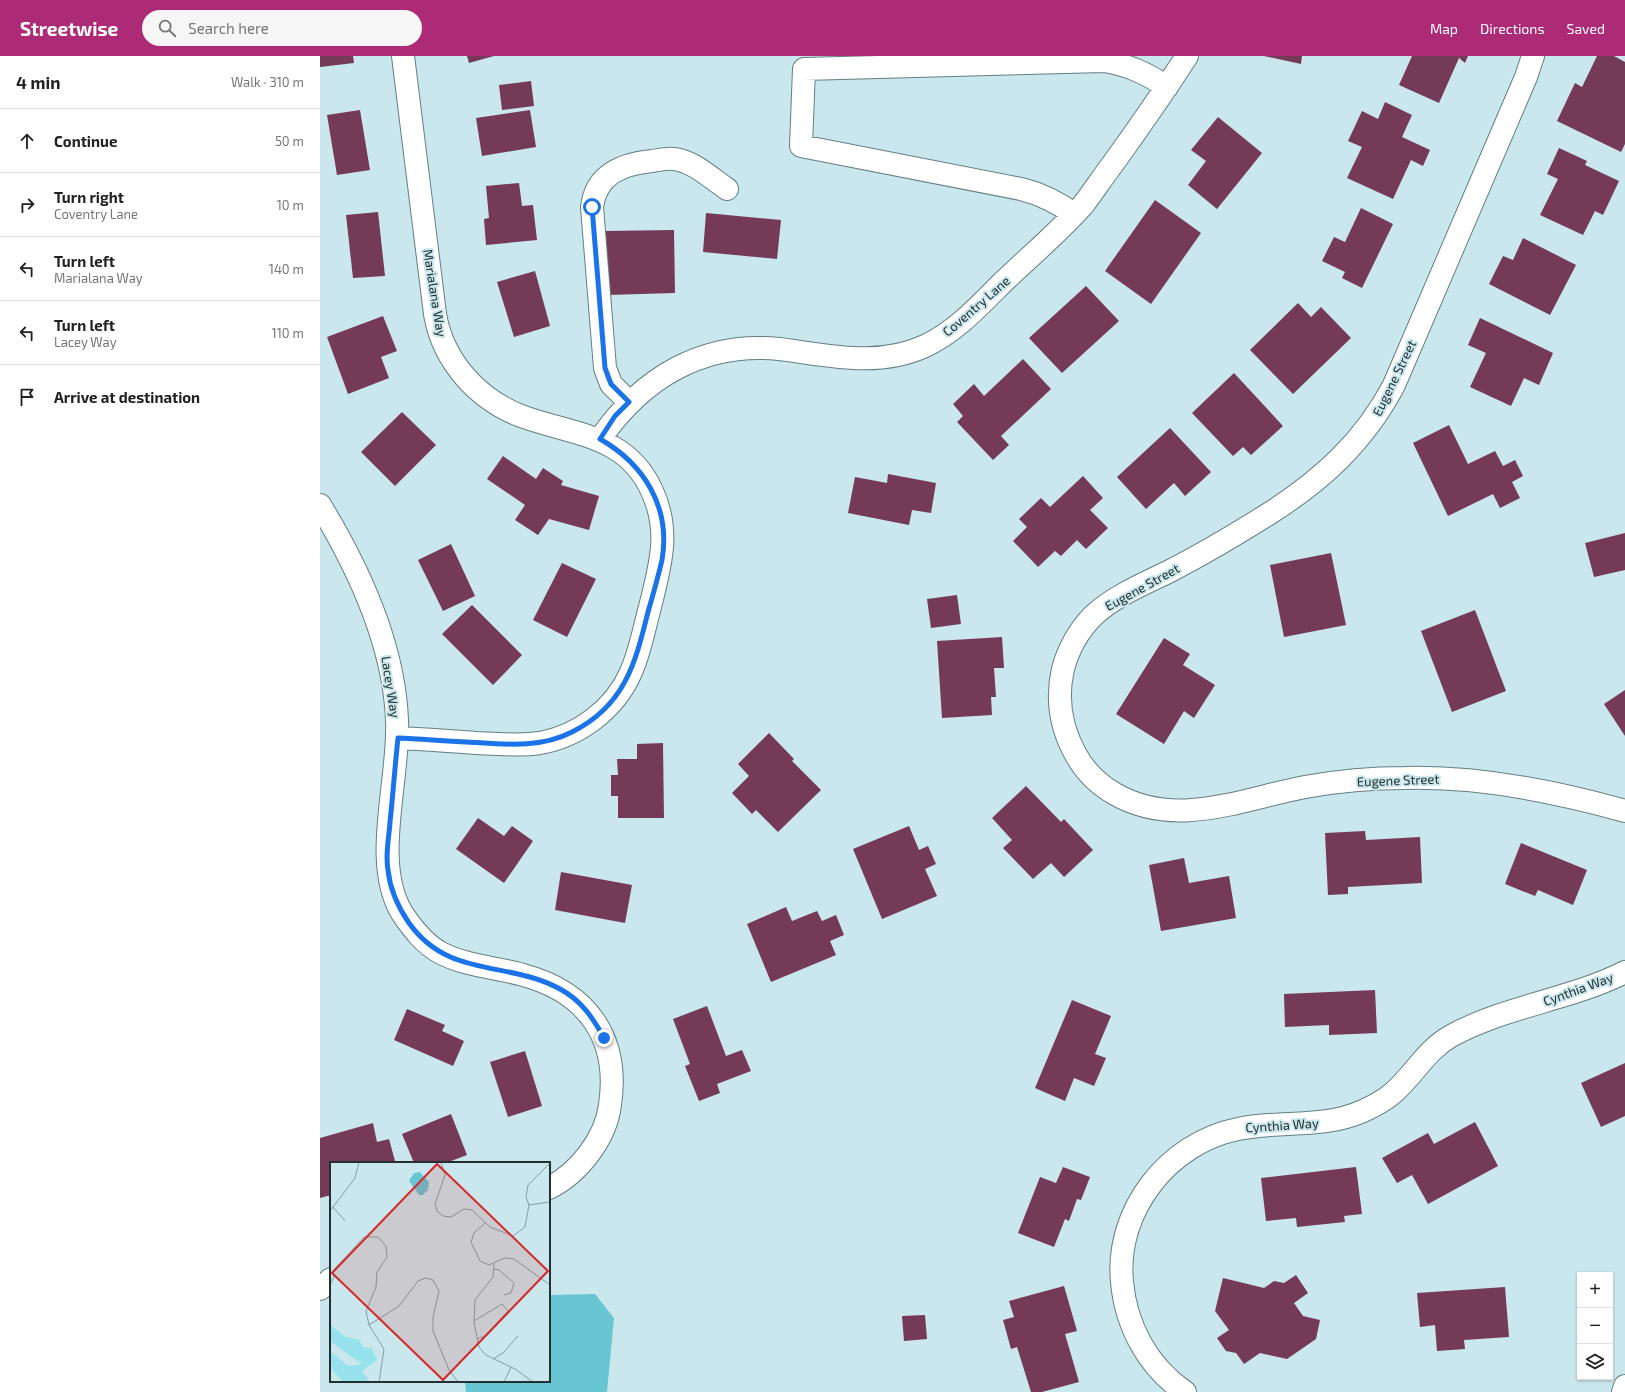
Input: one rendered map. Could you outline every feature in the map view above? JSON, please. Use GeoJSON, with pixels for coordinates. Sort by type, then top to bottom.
{"type":"FeatureCollection","features":[{"type":"Feature","properties":{"kind":"street","name":"Marialana Way"},"geometry":{"type":"LineString","coordinates":[[398,738],[509,745],[541,742],[558,738],[586,724],[600,714],[624,686],[638,652],[662,559],[663,542],[662,523],[658,506],[651,489],[642,473],[616,448],[600,439],[522,416],[496,403],[475,387],[460,371],[444,345],[438,330],[435,314],[403,56]]}},
{"type":"Feature","properties":{"kind":"street","name":"Coventry Lane"},"geometry":{"type":"LineString","coordinates":[[600,439],[615,416],[629,402],[664,373],[687,362],[736,350],[757,348],[779,349],[846,358],[887,358],[925,346],[940,338],[960,323],[1074,214],[1128,144],[1187,56]]}},
{"type":"Feature","properties":{"kind":"street","name":"Eugene Street"},"geometry":{"type":"LineString","coordinates":[[1533,56],[1526,77],[1394,385],[1369,426],[1355,444],[1327,471],[1269,514],[1205,553],[1122,596],[1093,617],[1071,648],[1063,670],[1060,693],[1061,718],[1067,739],[1078,759],[1091,776],[1106,789],[1123,799],[1140,806],[1160,810],[1182,812],[1205,809],[1323,784],[1412,778],[1457,780],[1523,787],[1559,794],[1625,811]]}},
{"type":"Feature","properties":{"kind":"street"},"geometry":{"type":"LineString","coordinates":[[1074,214],[1055,201],[1021,189],[801,146],[804,69],[1104,61],[1126,65],[1146,73],[1166,87]]}},
{"type":"Feature","properties":{"kind":"street"},"geometry":{"type":"LineString","coordinates":[[629,402],[611,384],[605,368],[592,207],[594,194],[600,182],[613,172],[635,163],[674,159],[695,167],[727,189]]}},
{"type":"Feature","properties":{"kind":"street","name":"Lacey Way"},"geometry":{"type":"LineString","coordinates":[[320,506],[361,582],[382,637],[394,681],[398,738],[387,869],[396,901],[416,932],[428,944],[464,963],[522,975],[561,989],[575,999],[587,1011],[604,1038],[613,1074],[609,1113],[602,1132],[592,1149],[566,1177],[550,1187]]}},
{"type":"Feature","properties":{"kind":"street","name":"Cynthia Way"},"geometry":{"type":"LineString","coordinates":[[1185,1392],[1163,1375],[1139,1342],[1124,1301],[1122,1279],[1125,1242],[1133,1214],[1149,1186],[1166,1167],[1199,1142],[1237,1129],[1320,1123],[1350,1117],[1381,1102],[1394,1092],[1425,1056],[1450,1037],[1494,1017],[1574,993],[1625,972]]}},
{"type":"Feature","properties":{"kind":"street"},"geometry":{"type":"LineString","coordinates":[[320,1289],[330,1281]]}},
{"type":"Feature","properties":{"kind":"street"},"geometry":{"type":"LineString","coordinates":[[1623,1392],[1625,1386]]}},
{"type":"Feature","properties":{"kind":"water"},"geometry":{"type":"Polygon","coordinates":[[[595,1294],[614,1318],[607,1392],[466,1392],[465,1382],[550,1382],[550,1295],[595,1294]]]}},
{"type":"Feature","properties":{"kind":"building"},"geometry":{"type":"Polygon","coordinates":[[[320,56],[353,56],[354,63],[320,67],[320,56]]]}},
{"type":"Feature","properties":{"kind":"building"},"geometry":{"type":"Polygon","coordinates":[[[467,56],[494,56],[469,63],[467,56]]]}},
{"type":"Feature","properties":{"kind":"building"},"geometry":{"type":"Polygon","coordinates":[[[1264,56],[1302,56],[1301,64],[1264,56]]]}},
{"type":"Feature","properties":{"kind":"building"},"geometry":{"type":"Polygon","coordinates":[[[1412,56],[1468,56],[1465,63],[1459,58],[1439,103],[1399,85],[1412,56]]]}},
{"type":"Feature","properties":{"kind":"building"},"geometry":{"type":"Polygon","coordinates":[[[1597,56],[1614,56],[1625,62],[1625,144],[1621,152],[1557,121],[1575,83],[1582,87],[1597,56]]]}},
{"type":"Feature","properties":{"kind":"building"},"geometry":{"type":"Polygon","coordinates":[[[531,81],[534,106],[502,110],[499,85],[531,81]]]}},
{"type":"Feature","properties":{"kind":"building"},"geometry":{"type":"Polygon","coordinates":[[[1385,102],[1412,115],[1402,137],[1430,150],[1423,166],[1411,160],[1393,199],[1347,178],[1362,147],[1348,141],[1362,111],[1378,119],[1385,102]]]}},
{"type":"Feature","properties":{"kind":"building"},"geometry":{"type":"Polygon","coordinates":[[[360,110],[370,170],[337,175],[327,115],[360,110]]]}},
{"type":"Feature","properties":{"kind":"building"},"geometry":{"type":"Polygon","coordinates":[[[530,110],[536,147],[482,156],[476,118],[530,110]]]}},
{"type":"Feature","properties":{"kind":"building"},"geometry":{"type":"Polygon","coordinates":[[[1218,117],[1262,153],[1217,209],[1188,185],[1206,161],[1191,150],[1218,117]]]}},
{"type":"Feature","properties":{"kind":"building"},"geometry":{"type":"Polygon","coordinates":[[[1559,148],[1587,161],[1585,165],[1619,181],[1603,215],[1595,211],[1583,235],[1540,215],[1558,179],[1547,174],[1559,148]]]}},
{"type":"Feature","properties":{"kind":"building"},"geometry":{"type":"Polygon","coordinates":[[[519,183],[522,206],[533,205],[537,240],[486,245],[484,219],[489,218],[486,186],[519,183]]]}},
{"type":"Feature","properties":{"kind":"building"},"geometry":{"type":"Polygon","coordinates":[[[1155,200],[1201,233],[1151,304],[1105,271],[1155,200]]]}},
{"type":"Feature","properties":{"kind":"building"},"geometry":{"type":"Polygon","coordinates":[[[1361,208],[1393,224],[1362,288],[1342,278],[1345,272],[1322,261],[1334,237],[1345,242],[1361,208]]]}},
{"type":"Feature","properties":{"kind":"building"},"geometry":{"type":"Polygon","coordinates":[[[378,212],[385,276],[353,278],[346,215],[378,212]]]}},
{"type":"Feature","properties":{"kind":"building"},"geometry":{"type":"Polygon","coordinates":[[[706,213],[781,220],[777,259],[703,252],[706,213]]]}},
{"type":"Feature","properties":{"kind":"building"},"geometry":{"type":"Polygon","coordinates":[[[674,230],[675,293],[607,295],[606,231],[674,230]]]}},
{"type":"Feature","properties":{"kind":"building"},"geometry":{"type":"Polygon","coordinates":[[[1523,238],[1576,265],[1550,315],[1489,284],[1503,256],[1513,260],[1523,238]]]}},
{"type":"Feature","properties":{"kind":"building"},"geometry":{"type":"Polygon","coordinates":[[[535,271],[550,326],[514,337],[497,282],[535,271]]]}},
{"type":"Feature","properties":{"kind":"building"},"geometry":{"type":"Polygon","coordinates":[[[1086,286],[1119,321],[1062,373],[1029,338],[1086,286]]]}},
{"type":"Feature","properties":{"kind":"building"},"geometry":{"type":"Polygon","coordinates":[[[1298,303],[1311,317],[1321,307],[1351,338],[1293,394],[1250,350],[1298,303]]]}},
{"type":"Feature","properties":{"kind":"building"},"geometry":{"type":"Polygon","coordinates":[[[383,316],[397,351],[381,357],[389,378],[348,394],[327,337],[383,316]]]}},
{"type":"Feature","properties":{"kind":"building"},"geometry":{"type":"Polygon","coordinates":[[[1480,318],[1553,353],[1539,385],[1524,378],[1511,406],[1470,387],[1486,353],[1468,345],[1480,318]]]}},
{"type":"Feature","properties":{"kind":"building"},"geometry":{"type":"Polygon","coordinates":[[[1023,359],[1051,389],[1001,436],[1009,445],[993,460],[957,422],[963,416],[953,404],[974,384],[984,396],[1023,359]]]}},
{"type":"Feature","properties":{"kind":"building"},"geometry":{"type":"Polygon","coordinates":[[[1234,373],[1283,426],[1251,455],[1243,447],[1233,456],[1192,413],[1234,373]]]}},
{"type":"Feature","properties":{"kind":"building"},"geometry":{"type":"Polygon","coordinates":[[[402,412],[436,445],[395,486],[361,452],[402,412]]]}},
{"type":"Feature","properties":{"kind":"building"},"geometry":{"type":"Polygon","coordinates":[[[1449,425],[1468,464],[1495,451],[1503,466],[1515,460],[1523,476],[1512,482],[1520,498],[1500,508],[1493,494],[1448,516],[1413,443],[1449,425]]]}},
{"type":"Feature","properties":{"kind":"building"},"geometry":{"type":"Polygon","coordinates":[[[1170,428],[1211,472],[1185,496],[1174,483],[1146,509],[1117,477],[1170,428]]]}},
{"type":"Feature","properties":{"kind":"building"},"geometry":{"type":"Polygon","coordinates":[[[503,456],[536,479],[543,468],[563,481],[561,485],[599,496],[589,530],[549,519],[538,535],[515,520],[525,505],[487,479],[503,456]]]}},
{"type":"Feature","properties":{"kind":"building"},"geometry":{"type":"Polygon","coordinates":[[[888,474],[936,483],[931,513],[912,510],[909,525],[848,513],[855,477],[887,483],[888,474]]]}},
{"type":"Feature","properties":{"kind":"building"},"geometry":{"type":"Polygon","coordinates":[[[1083,476],[1103,498],[1090,510],[1108,528],[1086,549],[1077,540],[1061,556],[1055,551],[1038,567],[1013,541],[1027,527],[1019,519],[1041,498],[1050,507],[1083,476]]]}},
{"type":"Feature","properties":{"kind":"building"},"geometry":{"type":"Polygon","coordinates":[[[1625,533],[1625,570],[1594,577],[1585,543],[1625,533]]]}},
{"type":"Feature","properties":{"kind":"building"},"geometry":{"type":"Polygon","coordinates":[[[451,544],[475,596],[443,611],[418,560],[451,544]]]}},
{"type":"Feature","properties":{"kind":"building"},"geometry":{"type":"Polygon","coordinates":[[[1331,553],[1346,625],[1284,637],[1270,565],[1331,553]]]}},
{"type":"Feature","properties":{"kind":"building"},"geometry":{"type":"Polygon","coordinates":[[[562,563],[596,579],[567,637],[533,620],[562,563]]]}},
{"type":"Feature","properties":{"kind":"building"},"geometry":{"type":"Polygon","coordinates":[[[957,595],[961,624],[931,628],[927,599],[957,595]]]}},
{"type":"Feature","properties":{"kind":"building"},"geometry":{"type":"Polygon","coordinates":[[[472,605],[522,655],[493,685],[442,634],[472,605]]]}},
{"type":"Feature","properties":{"kind":"building"},"geometry":{"type":"Polygon","coordinates":[[[1475,610],[1506,691],[1452,712],[1421,631],[1475,610]]]}},
{"type":"Feature","properties":{"kind":"building"},"geometry":{"type":"Polygon","coordinates":[[[1002,637],[1004,668],[994,668],[996,697],[991,697],[992,715],[942,718],[937,641],[1002,637]]]}},
{"type":"Feature","properties":{"kind":"building"},"geometry":{"type":"Polygon","coordinates":[[[1164,638],[1190,654],[1183,665],[1215,685],[1194,718],[1184,711],[1164,744],[1116,714],[1164,638]]]}},
{"type":"Feature","properties":{"kind":"building"},"geometry":{"type":"Polygon","coordinates":[[[1625,690],[1625,736],[1604,704],[1625,690]]]}},
{"type":"Feature","properties":{"kind":"building"},"geometry":{"type":"Polygon","coordinates":[[[769,733],[794,759],[792,761],[821,790],[778,832],[756,810],[752,814],[732,793],[749,776],[738,764],[769,733]]]}},
{"type":"Feature","properties":{"kind":"building"},"geometry":{"type":"Polygon","coordinates":[[[663,743],[664,818],[618,818],[618,796],[611,796],[611,775],[618,775],[617,759],[637,759],[637,744],[663,743]]]}},
{"type":"Feature","properties":{"kind":"building"},"geometry":{"type":"Polygon","coordinates":[[[1026,786],[1061,822],[1064,819],[1093,850],[1064,877],[1051,863],[1033,879],[1003,848],[1012,840],[992,818],[1026,786]]]}},
{"type":"Feature","properties":{"kind":"building"},"geometry":{"type":"Polygon","coordinates":[[[478,818],[504,836],[512,826],[533,841],[504,883],[456,849],[478,818]]]}},
{"type":"Feature","properties":{"kind":"building"},"geometry":{"type":"Polygon","coordinates":[[[909,826],[919,850],[928,846],[936,864],[925,869],[937,896],[882,919],[853,849],[909,826]]]}},
{"type":"Feature","properties":{"kind":"building"},"geometry":{"type":"Polygon","coordinates":[[[1365,831],[1366,840],[1420,837],[1422,883],[1348,887],[1348,894],[1328,895],[1325,833],[1365,831]]]}},
{"type":"Feature","properties":{"kind":"building"},"geometry":{"type":"Polygon","coordinates":[[[1521,843],[1587,870],[1573,905],[1538,890],[1535,896],[1505,884],[1521,843]]]}},
{"type":"Feature","properties":{"kind":"building"},"geometry":{"type":"Polygon","coordinates":[[[1184,858],[1189,883],[1229,876],[1236,918],[1161,931],[1149,865],[1184,858]]]}},
{"type":"Feature","properties":{"kind":"building"},"geometry":{"type":"Polygon","coordinates":[[[561,872],[632,885],[625,923],[555,910],[561,872]]]}},
{"type":"Feature","properties":{"kind":"building"},"geometry":{"type":"Polygon","coordinates":[[[786,907],[792,921],[817,911],[822,921],[836,915],[844,935],[830,941],[836,955],[771,982],[747,924],[786,907]]]}},
{"type":"Feature","properties":{"kind":"building"},"geometry":{"type":"Polygon","coordinates":[[[1375,990],[1377,1033],[1329,1035],[1329,1025],[1285,1027],[1284,994],[1375,990]]]}},
{"type":"Feature","properties":{"kind":"building"},"geometry":{"type":"Polygon","coordinates":[[[1072,1000],[1111,1016],[1095,1054],[1106,1058],[1094,1086],[1074,1078],[1065,1101],[1035,1088],[1072,1000]]]}},
{"type":"Feature","properties":{"kind":"building"},"geometry":{"type":"Polygon","coordinates":[[[707,1006],[726,1056],[742,1050],[751,1071],[717,1084],[720,1093],[699,1101],[685,1066],[690,1064],[673,1019],[707,1006]]]}},
{"type":"Feature","properties":{"kind":"building"},"geometry":{"type":"Polygon","coordinates":[[[407,1009],[445,1025],[442,1031],[464,1041],[453,1066],[394,1040],[407,1009]]]}},
{"type":"Feature","properties":{"kind":"building"},"geometry":{"type":"Polygon","coordinates":[[[525,1051],[542,1106],[508,1117],[490,1062],[525,1051]]]}},
{"type":"Feature","properties":{"kind":"building"},"geometry":{"type":"Polygon","coordinates":[[[1625,1063],[1625,1116],[1601,1127],[1581,1083],[1625,1063]]]}},
{"type":"Feature","properties":{"kind":"building"},"geometry":{"type":"Polygon","coordinates":[[[451,1114],[467,1155],[449,1162],[414,1162],[402,1134],[451,1114]]]}},
{"type":"Feature","properties":{"kind":"building"},"geometry":{"type":"Polygon","coordinates":[[[1475,1122],[1498,1166],[1428,1204],[1412,1175],[1397,1183],[1382,1158],[1428,1133],[1434,1144],[1475,1122]]]}},
{"type":"Feature","properties":{"kind":"building"},"geometry":{"type":"Polygon","coordinates":[[[373,1123],[377,1142],[389,1139],[395,1161],[330,1162],[330,1195],[320,1198],[320,1138],[373,1123]]]}},
{"type":"Feature","properties":{"kind":"building"},"geometry":{"type":"Polygon","coordinates":[[[1063,1167],[1090,1177],[1081,1200],[1077,1199],[1069,1221],[1065,1219],[1054,1247],[1018,1233],[1040,1177],[1056,1183],[1063,1167]]]}},
{"type":"Feature","properties":{"kind":"building"},"geometry":{"type":"Polygon","coordinates":[[[1356,1167],[1362,1214],[1344,1216],[1345,1222],[1297,1227],[1296,1218],[1266,1221],[1261,1178],[1356,1167]]]}},
{"type":"Feature","properties":{"kind":"building"},"geometry":{"type":"Polygon","coordinates":[[[1296,1275],[1308,1293],[1294,1303],[1303,1316],[1320,1320],[1316,1339],[1287,1359],[1260,1353],[1244,1364],[1236,1353],[1226,1351],[1217,1338],[1229,1330],[1215,1311],[1223,1278],[1264,1288],[1274,1281],[1284,1283],[1296,1275]]]}},
{"type":"Feature","properties":{"kind":"building"},"geometry":{"type":"Polygon","coordinates":[[[1064,1286],[1077,1331],[1065,1334],[1079,1382],[1042,1392],[1031,1392],[1017,1347],[1011,1349],[1003,1320],[1014,1317],[1009,1301],[1064,1286]]]}},
{"type":"Feature","properties":{"kind":"building"},"geometry":{"type":"Polygon","coordinates":[[[1505,1287],[1509,1337],[1464,1340],[1465,1349],[1437,1351],[1435,1325],[1420,1327],[1417,1293],[1505,1287]]]}},
{"type":"Feature","properties":{"kind":"building"},"geometry":{"type":"Polygon","coordinates":[[[925,1315],[927,1339],[904,1341],[902,1316],[925,1315]]]}},
{"type":"Feature","properties":{"kind":"route"},"geometry":{"type":"LineString","coordinates":[[592,207],[605,368],[611,384],[629,402],[615,416],[600,439],[616,448],[631,460],[642,473],[658,506],[662,523],[662,559],[638,652],[624,686],[613,701],[600,714],[586,724],[558,738],[541,742],[509,745],[398,738],[387,869],[390,885],[396,901],[416,932],[428,944],[438,951],[464,963],[522,975],[561,989],[575,999],[587,1011],[604,1038]]}}]}
